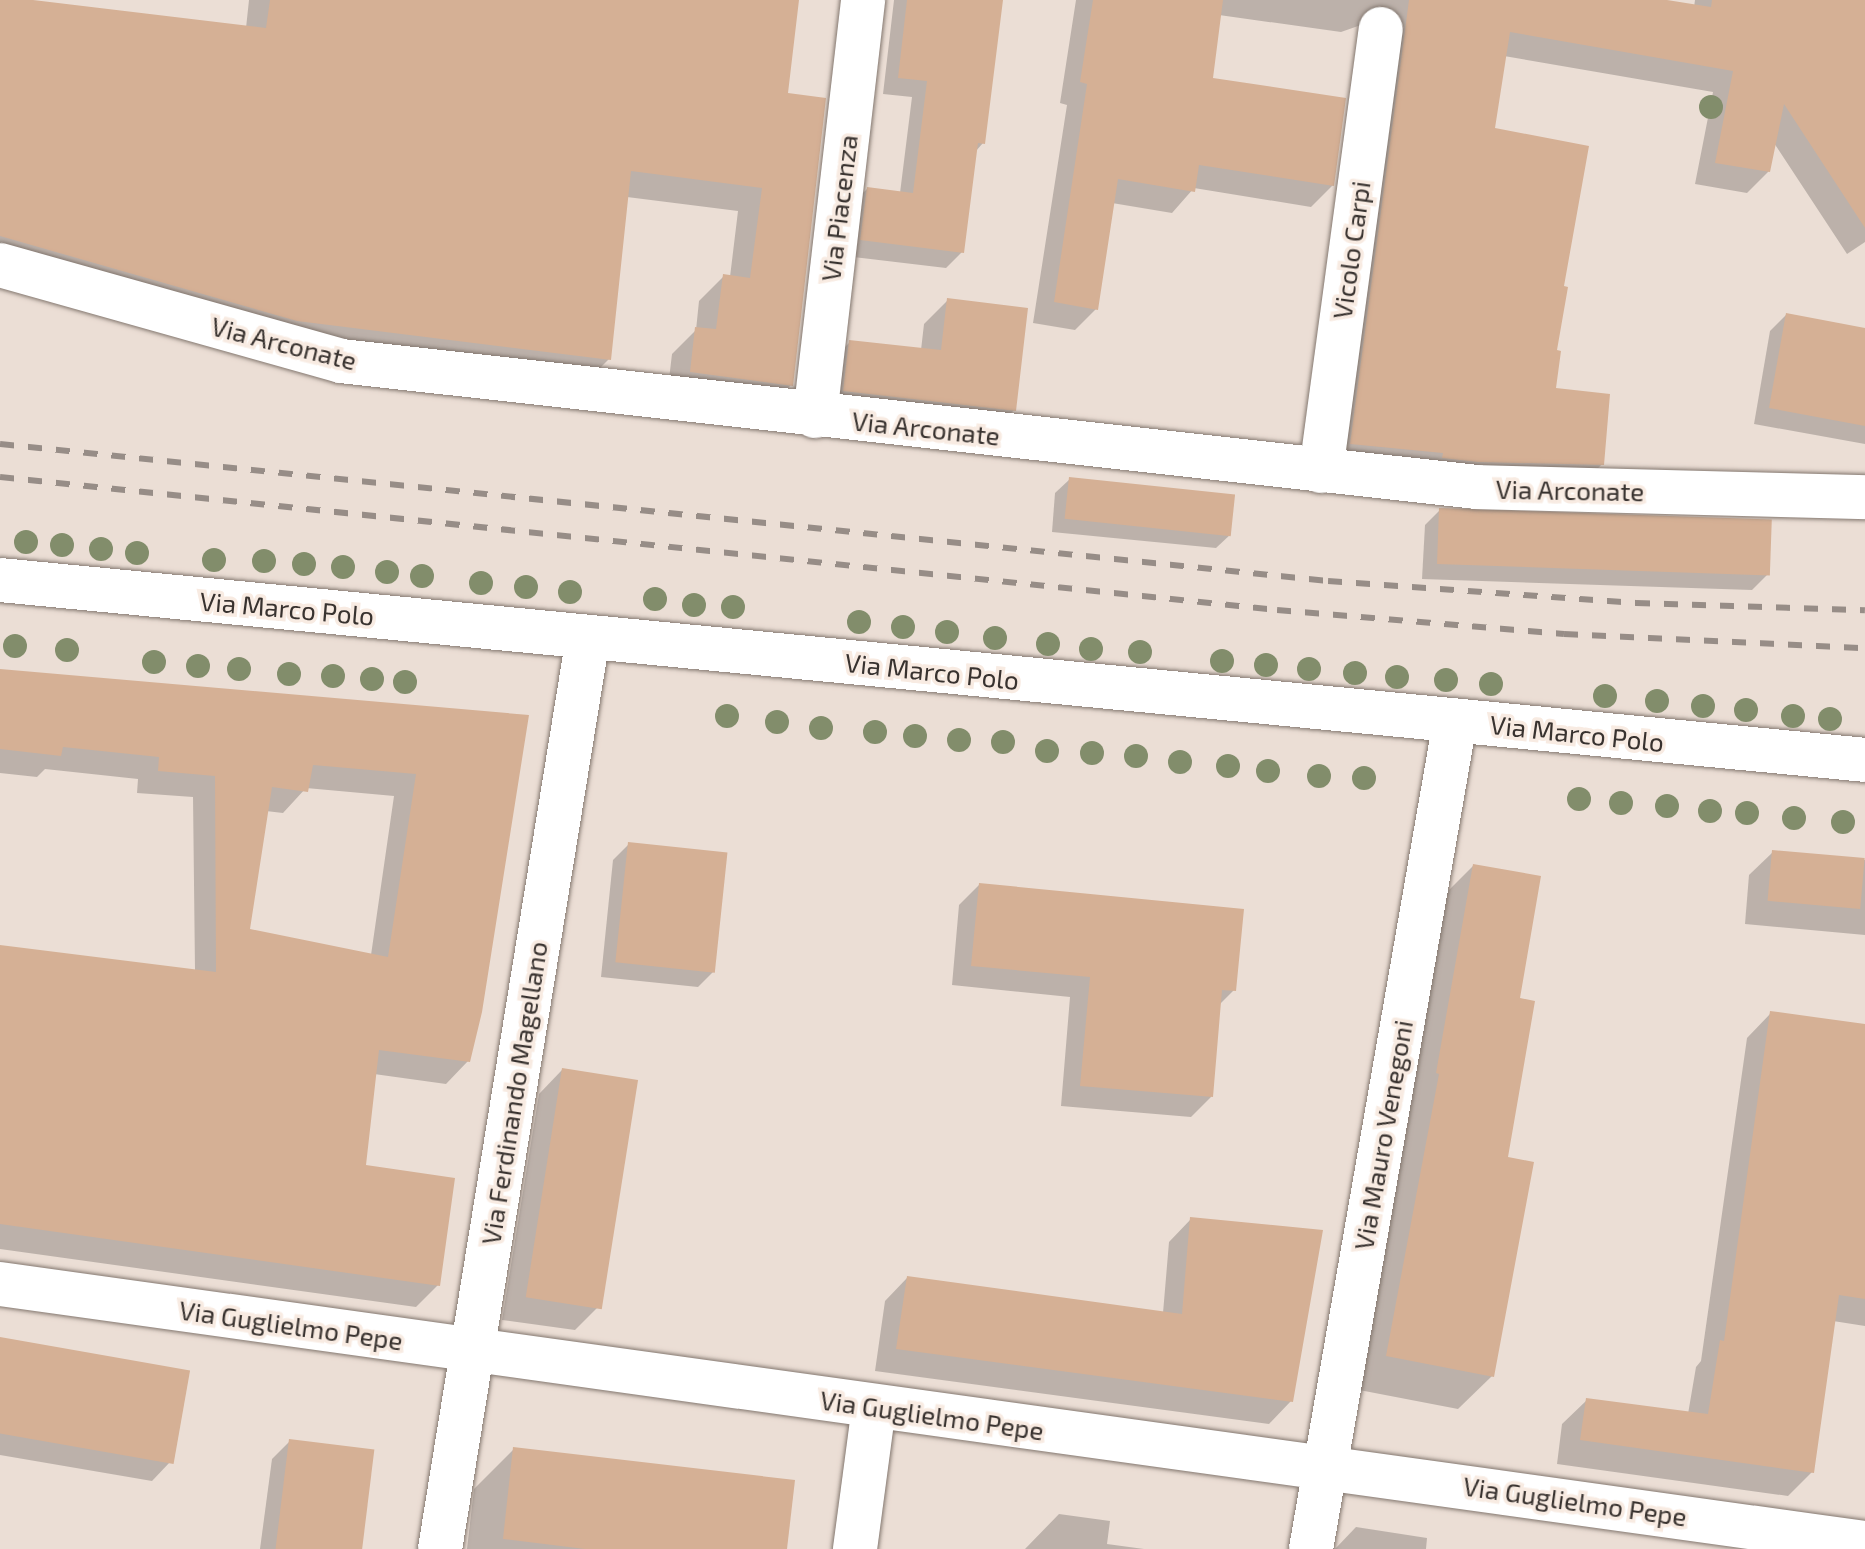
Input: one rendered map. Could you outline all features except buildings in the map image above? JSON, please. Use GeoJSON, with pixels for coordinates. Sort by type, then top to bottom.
{"type":"FeatureCollection","features":[{"type":"Feature","properties":{"kind":"street","name":"Via Piacenza"},"geometry":{"type":"LineString","coordinates":[[815,416],[863,0]]}},
{"type":"Feature","properties":{"kind":"street","name":"Vicolo Carpi"},"geometry":{"type":"LineString","coordinates":[[1321,471],[1381,29]]}},
{"type":"Feature","properties":{"kind":"street","name":"Via Arconate"},"geometry":{"type":"LineString","coordinates":[[0,265],[341,361],[815,416],[1490,488],[1865,497]]}},
{"type":"Feature","properties":{"kind":"street","name":"Via Marco Polo"},"geometry":{"type":"LineString","coordinates":[[0,580],[1865,760]]}},
{"type":"Feature","properties":{"kind":"street","name":"Via Ferdinando Magellano"},"geometry":{"type":"LineString","coordinates":[[440,1549],[588,637]]}},
{"type":"Feature","properties":{"kind":"street","name":"Via Mauro Venegoni"},"geometry":{"type":"LineString","coordinates":[[1311,1549],[1455,721]]}},
{"type":"Feature","properties":{"kind":"street","name":"Via Guglielmo Pepe"},"geometry":{"type":"LineString","coordinates":[[0,1284],[1865,1543]]}},
{"type":"Feature","properties":{"kind":"street"},"geometry":{"type":"LineString","coordinates":[[855,1549],[874,1407]]}},
{"type":"Feature","properties":{"kind":"railway"},"geometry":{"type":"LineString","coordinates":[[0,444],[1328,581],[1636,603],[1865,610]]}},
{"type":"Feature","properties":{"kind":"railway"},"geometry":{"type":"LineString","coordinates":[[0,477],[1277,610],[1564,634],[1865,648]]}}]}
